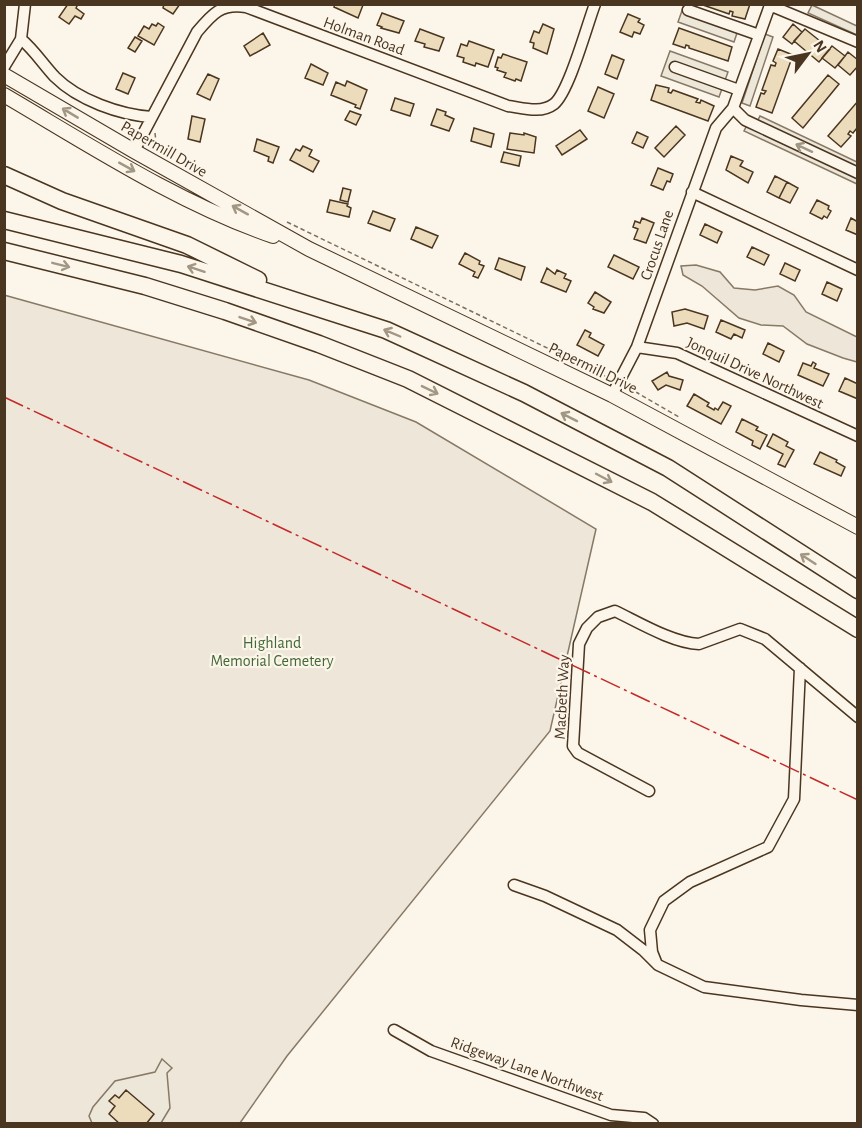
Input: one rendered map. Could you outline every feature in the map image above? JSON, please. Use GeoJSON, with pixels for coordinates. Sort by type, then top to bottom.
{"type":"FeatureCollection","features":[{"type":"Feature","properties":{"kind":"highway"},"geometry":{"type":"LineString","coordinates":[[4,175],[62,201],[187,245],[312,306]]}},
{"type":"Feature","properties":{"kind":"highway"},"geometry":{"type":"LineString","coordinates":[[4,186],[62,201]]}},
{"type":"Feature","properties":{"kind":"highway"},"geometry":{"type":"LineString","coordinates":[[4,220],[181,264],[386,330],[524,393],[668,468],[858,590]]}},
{"type":"Feature","properties":{"kind":"highway"},"geometry":{"type":"LineString","coordinates":[[4,251],[145,286],[225,311],[319,344],[408,379],[652,502],[858,629]]}},
{"type":"Feature","properties":{"kind":"main road","name":"Papermill Drive"},"geometry":{"type":"LineString","coordinates":[[4,75],[309,249],[612,395],[858,527]]}},
{"type":"Feature","properties":{"kind":"main road","name":"Papermill Drive"},"geometry":{"type":"LineString","coordinates":[[4,95],[129,168],[232,222],[309,249]]}},
{"type":"Feature","properties":{"kind":"street"},"geometry":{"type":"LineString","coordinates":[[4,67],[21,39],[25,4]]}},
{"type":"Feature","properties":{"kind":"street","name":"Holman Road"},"geometry":{"type":"LineString","coordinates":[[134,151],[197,32],[222,8],[234,5],[246,7],[508,106],[537,110],[553,105],[563,92],[595,4]]}},
{"type":"Feature","properties":{"kind":"street","name":"Crocus Lane"},"geometry":{"type":"LineString","coordinates":[[612,395],[637,347],[716,128],[733,108],[768,6],[858,42]]}},
{"type":"Feature","properties":{"kind":"street"},"geometry":{"type":"LineString","coordinates":[[688,10],[759,35]]}},
{"type":"Feature","properties":{"kind":"street"},"geometry":{"type":"LineString","coordinates":[[21,39],[36,52],[64,85],[111,108],[142,117],[152,117]]}},
{"type":"Feature","properties":{"kind":"street"},"geometry":{"type":"LineString","coordinates":[[675,67],[739,90]]}},
{"type":"Feature","properties":{"kind":"street"},"geometry":{"type":"LineString","coordinates":[[733,108],[745,120],[858,172]]}},
{"type":"Feature","properties":{"kind":"street"},"geometry":{"type":"LineString","coordinates":[[692,192],[858,270]]}},
{"type":"Feature","properties":{"kind":"street","name":"Jonquil Drive Northwest"},"geometry":{"type":"LineString","coordinates":[[637,347],[677,352],[858,436]]}},
{"type":"Feature","properties":{"kind":"street","name":"Macbeth Way"},"geometry":{"type":"LineString","coordinates":[[650,791],[578,753],[573,746],[579,644],[587,628],[598,617],[615,611],[693,644],[699,644],[740,629],[765,639],[802,670]]}},
{"type":"Feature","properties":{"kind":"street"},"geometry":{"type":"LineString","coordinates":[[802,670],[858,717]]}},
{"type":"Feature","properties":{"kind":"street"},"geometry":{"type":"LineString","coordinates":[[658,965],[652,952],[650,930],[664,901],[690,882],[768,847],[794,799],[802,670]]}},
{"type":"Feature","properties":{"kind":"street"},"geometry":{"type":"LineString","coordinates":[[514,885],[545,896],[617,930],[658,965],[704,987],[858,1005]]}},
{"type":"Feature","properties":{"kind":"street","name":"Ridgeway Lane Northwest"},"geometry":{"type":"LineString","coordinates":[[394,1030],[431,1051],[610,1115],[644,1118],[653,1124]]}},
{"type":"Feature","properties":{"kind":"green space"},"geometry":{"type":"Polygon","coordinates":[[[696,265],[720,272],[734,288],[755,290],[778,286],[794,295],[806,312],[857,337],[857,362],[807,344],[783,326],[761,325],[739,318],[702,286],[683,275],[681,266],[696,265]]]}},
{"type":"Feature","properties":{"kind":"green space","name":"Highland Memorial Cemetery"},"geometry":{"type":"Polygon","coordinates":[[[4,295],[309,380],[416,422],[596,529],[550,731],[287,1056],[240,1123],[5,1123],[4,295]]]}},
{"type":"Feature","properties":{"kind":"shaded area"},"geometry":{"type":"Polygon","coordinates":[[[687,4],[740,24],[734,42],[678,22],[684,5],[687,4]]]}},
{"type":"Feature","properties":{"kind":"shaded area"},"geometry":{"type":"Polygon","coordinates":[[[812,5],[857,26],[857,35],[808,13],[812,5]]]}},
{"type":"Feature","properties":{"kind":"shaded area"},"geometry":{"type":"Polygon","coordinates":[[[765,34],[773,37],[750,106],[742,103],[765,34]]]}},
{"type":"Feature","properties":{"kind":"shaded area"},"geometry":{"type":"Polygon","coordinates":[[[670,51],[728,72],[719,97],[661,76],[670,51]]]}},
{"type":"Feature","properties":{"kind":"shaded area"},"geometry":{"type":"Polygon","coordinates":[[[760,116],[857,162],[857,169],[757,122],[760,116]]]}},
{"type":"Feature","properties":{"kind":"shaded area"},"geometry":{"type":"Polygon","coordinates":[[[747,125],[857,177],[857,184],[744,131],[747,125]]]}},
{"type":"Feature","properties":{"kind":"shaded area"},"geometry":{"type":"Polygon","coordinates":[[[162,1059],[172,1068],[167,1073],[170,1108],[161,1123],[92,1123],[89,1116],[93,1107],[115,1081],[155,1072],[162,1059]]]}},
{"type":"Feature","properties":{"kind":"building"},"geometry":{"type":"Polygon","coordinates":[[[68,4],[78,4],[76,8],[84,14],[81,19],[75,16],[69,24],[59,17],[68,4]]]}},
{"type":"Feature","properties":{"kind":"building"},"geometry":{"type":"Polygon","coordinates":[[[164,4],[180,4],[173,14],[163,8],[164,4]]]}},
{"type":"Feature","properties":{"kind":"building"},"geometry":{"type":"Polygon","coordinates":[[[335,4],[363,5],[358,18],[334,7],[335,4]]]}},
{"type":"Feature","properties":{"kind":"building"},"geometry":{"type":"Polygon","coordinates":[[[750,4],[745,19],[732,16],[733,12],[730,11],[729,14],[703,5],[750,4]]]}},
{"type":"Feature","properties":{"kind":"building"},"geometry":{"type":"Polygon","coordinates":[[[382,13],[404,21],[399,33],[377,25],[382,13]]]}},
{"type":"Feature","properties":{"kind":"building"},"geometry":{"type":"Polygon","coordinates":[[[628,14],[640,19],[638,22],[644,25],[640,34],[634,32],[632,37],[620,32],[628,14]]]}},
{"type":"Feature","properties":{"kind":"building"},"geometry":{"type":"Polygon","coordinates":[[[158,23],[164,27],[154,45],[138,36],[144,26],[149,29],[152,24],[156,26],[158,23]]]}},
{"type":"Feature","properties":{"kind":"building"},"geometry":{"type":"Polygon","coordinates":[[[543,24],[554,29],[547,54],[533,48],[534,43],[530,42],[534,31],[539,33],[543,24]]]}},
{"type":"Feature","properties":{"kind":"building"},"geometry":{"type":"Polygon","coordinates":[[[793,24],[802,32],[792,44],[783,37],[793,24]]]}},
{"type":"Feature","properties":{"kind":"building"},"geometry":{"type":"Polygon","coordinates":[[[679,28],[732,47],[728,61],[686,45],[685,48],[673,44],[679,28]]]}},
{"type":"Feature","properties":{"kind":"building"},"geometry":{"type":"Polygon","coordinates":[[[420,29],[444,38],[439,51],[424,47],[425,44],[415,41],[420,29]]]}},
{"type":"Feature","properties":{"kind":"building"},"geometry":{"type":"Polygon","coordinates":[[[805,29],[830,49],[819,62],[794,41],[805,29]]]}},
{"type":"Feature","properties":{"kind":"building"},"geometry":{"type":"Polygon","coordinates":[[[263,33],[270,45],[250,56],[244,46],[263,33]]]}},
{"type":"Feature","properties":{"kind":"building"},"geometry":{"type":"Polygon","coordinates":[[[135,37],[142,41],[135,52],[128,48],[135,37]]]}},
{"type":"Feature","properties":{"kind":"building"},"geometry":{"type":"Polygon","coordinates":[[[469,41],[494,50],[488,67],[463,62],[464,58],[457,56],[461,44],[467,46],[469,41]]]}},
{"type":"Feature","properties":{"kind":"building"},"geometry":{"type":"Polygon","coordinates":[[[832,46],[845,56],[835,68],[822,58],[832,46]]]}},
{"type":"Feature","properties":{"kind":"building"},"geometry":{"type":"Polygon","coordinates":[[[778,49],[793,55],[772,113],[756,107],[761,93],[764,94],[766,91],[762,90],[771,65],[775,66],[776,63],[773,61],[778,49]]]}},
{"type":"Feature","properties":{"kind":"building"},"geometry":{"type":"Polygon","coordinates":[[[848,52],[858,60],[858,66],[850,75],[838,65],[848,52]]]}},
{"type":"Feature","properties":{"kind":"building"},"geometry":{"type":"Polygon","coordinates":[[[503,54],[527,62],[521,81],[504,77],[506,73],[495,67],[498,57],[501,58],[503,54]]]}},
{"type":"Feature","properties":{"kind":"building"},"geometry":{"type":"Polygon","coordinates":[[[612,55],[624,60],[617,79],[605,74],[612,55]]]}},
{"type":"Feature","properties":{"kind":"building"},"geometry":{"type":"Polygon","coordinates":[[[311,64],[328,73],[323,85],[305,78],[311,64]]]}},
{"type":"Feature","properties":{"kind":"building"},"geometry":{"type":"Polygon","coordinates":[[[123,73],[135,78],[128,94],[116,89],[123,73]]]}},
{"type":"Feature","properties":{"kind":"building"},"geometry":{"type":"Polygon","coordinates":[[[208,74],[219,79],[210,100],[197,94],[208,74]]]}},
{"type":"Feature","properties":{"kind":"building"},"geometry":{"type":"Polygon","coordinates":[[[828,75],[839,84],[803,128],[792,118],[828,75]]]}},
{"type":"Feature","properties":{"kind":"building"},"geometry":{"type":"Polygon","coordinates":[[[347,81],[367,90],[360,109],[355,107],[356,105],[331,95],[336,82],[345,86],[347,81]]]}},
{"type":"Feature","properties":{"kind":"building"},"geometry":{"type":"Polygon","coordinates":[[[656,85],[669,88],[668,92],[671,93],[673,90],[698,99],[696,102],[700,103],[701,100],[714,106],[708,121],[651,100],[656,85]]]}},
{"type":"Feature","properties":{"kind":"building"},"geometry":{"type":"Polygon","coordinates":[[[598,87],[614,94],[604,118],[588,111],[598,87]]]}},
{"type":"Feature","properties":{"kind":"building"},"geometry":{"type":"Polygon","coordinates":[[[395,98],[414,104],[410,116],[391,110],[395,98]]]}},
{"type":"Feature","properties":{"kind":"building"},"geometry":{"type":"Polygon","coordinates":[[[858,101],[857,128],[853,133],[850,131],[848,134],[851,136],[841,147],[828,136],[858,101]]]}},
{"type":"Feature","properties":{"kind":"building"},"geometry":{"type":"Polygon","coordinates":[[[437,109],[446,112],[445,115],[454,119],[449,131],[431,125],[437,109]]]}},
{"type":"Feature","properties":{"kind":"building"},"geometry":{"type":"Polygon","coordinates":[[[350,111],[361,115],[356,125],[345,120],[350,111]]]}},
{"type":"Feature","properties":{"kind":"building"},"geometry":{"type":"Polygon","coordinates":[[[192,116],[205,119],[200,142],[188,139],[192,116]]]}},
{"type":"Feature","properties":{"kind":"building"},"geometry":{"type":"Polygon","coordinates":[[[676,126],[685,135],[664,157],[655,148],[676,126]]]}},
{"type":"Feature","properties":{"kind":"building"},"geometry":{"type":"Polygon","coordinates":[[[474,128],[494,134],[491,147],[471,141],[474,128]]]}},
{"type":"Feature","properties":{"kind":"building"},"geometry":{"type":"Polygon","coordinates":[[[580,130],[587,139],[562,155],[556,146],[580,130]]]}},
{"type":"Feature","properties":{"kind":"building"},"geometry":{"type":"Polygon","coordinates":[[[637,132],[648,137],[643,148],[632,143],[637,132]]]}},
{"type":"Feature","properties":{"kind":"building"},"geometry":{"type":"Polygon","coordinates":[[[510,133],[524,135],[524,133],[536,137],[534,153],[507,149],[510,133]]]}},
{"type":"Feature","properties":{"kind":"building"},"geometry":{"type":"Polygon","coordinates":[[[257,139],[279,147],[273,163],[268,161],[269,157],[254,151],[257,139]]]}},
{"type":"Feature","properties":{"kind":"building"},"geometry":{"type":"Polygon","coordinates":[[[303,146],[312,150],[309,156],[319,161],[313,172],[290,160],[296,149],[300,151],[303,146]]]}},
{"type":"Feature","properties":{"kind":"building"},"geometry":{"type":"Polygon","coordinates":[[[504,152],[521,156],[519,166],[501,162],[504,152]]]}},
{"type":"Feature","properties":{"kind":"building"},"geometry":{"type":"Polygon","coordinates":[[[731,156],[743,161],[740,166],[753,172],[748,183],[726,170],[731,156]]]}},
{"type":"Feature","properties":{"kind":"building"},"geometry":{"type":"Polygon","coordinates":[[[658,168],[673,174],[663,190],[651,185],[658,168]]]}},
{"type":"Feature","properties":{"kind":"building"},"geometry":{"type":"Polygon","coordinates":[[[775,176],[787,182],[779,198],[767,192],[775,176]]]}},
{"type":"Feature","properties":{"kind":"building"},"geometry":{"type":"Polygon","coordinates":[[[787,182],[798,188],[790,203],[779,198],[787,182]]]}},
{"type":"Feature","properties":{"kind":"building"},"geometry":{"type":"Polygon","coordinates":[[[343,188],[351,190],[348,202],[340,200],[343,188]]]}},
{"type":"Feature","properties":{"kind":"building"},"geometry":{"type":"Polygon","coordinates":[[[330,200],[348,204],[347,206],[351,208],[349,217],[327,212],[330,200]]]}},
{"type":"Feature","properties":{"kind":"building"},"geometry":{"type":"Polygon","coordinates":[[[817,200],[829,206],[828,209],[831,211],[827,218],[824,216],[822,219],[810,213],[817,200]]]}},
{"type":"Feature","properties":{"kind":"building"},"geometry":{"type":"Polygon","coordinates":[[[373,211],[395,219],[390,231],[368,223],[373,211]]]}},
{"type":"Feature","properties":{"kind":"building"},"geometry":{"type":"Polygon","coordinates":[[[642,218],[654,223],[646,243],[634,239],[638,229],[633,227],[635,221],[640,223],[642,218]]]}},
{"type":"Feature","properties":{"kind":"building"},"geometry":{"type":"Polygon","coordinates":[[[851,218],[858,222],[858,235],[846,230],[851,218]]]}},
{"type":"Feature","properties":{"kind":"building"},"geometry":{"type":"Polygon","coordinates":[[[705,224],[722,232],[717,243],[700,235],[705,224]]]}},
{"type":"Feature","properties":{"kind":"building"},"geometry":{"type":"Polygon","coordinates":[[[416,227],[438,236],[432,248],[411,239],[416,227]]]}},
{"type":"Feature","properties":{"kind":"building"},"geometry":{"type":"Polygon","coordinates":[[[752,247],[769,255],[764,265],[747,257],[752,247]]]}},
{"type":"Feature","properties":{"kind":"building"},"geometry":{"type":"Polygon","coordinates":[[[465,253],[480,261],[479,264],[484,266],[478,278],[473,276],[475,272],[459,264],[465,253]]]}},
{"type":"Feature","properties":{"kind":"building"},"geometry":{"type":"Polygon","coordinates":[[[614,255],[639,267],[633,279],[608,267],[614,255]]]}},
{"type":"Feature","properties":{"kind":"building"},"geometry":{"type":"Polygon","coordinates":[[[499,258],[525,267],[521,280],[495,269],[499,258]]]}},
{"type":"Feature","properties":{"kind":"building"},"geometry":{"type":"Polygon","coordinates":[[[785,263],[800,270],[795,281],[780,274],[785,263]]]}},
{"type":"Feature","properties":{"kind":"building"},"geometry":{"type":"Polygon","coordinates":[[[547,268],[555,274],[557,270],[566,274],[564,278],[571,281],[566,292],[541,282],[547,268]]]}},
{"type":"Feature","properties":{"kind":"building"},"geometry":{"type":"Polygon","coordinates":[[[827,282],[842,289],[837,301],[822,294],[827,282]]]}},
{"type":"Feature","properties":{"kind":"building"},"geometry":{"type":"Polygon","coordinates":[[[595,292],[611,302],[604,313],[593,309],[594,307],[588,303],[595,292]]]}},
{"type":"Feature","properties":{"kind":"building"},"geometry":{"type":"Polygon","coordinates":[[[685,309],[708,316],[704,329],[687,323],[674,326],[672,312],[685,309]]]}},
{"type":"Feature","properties":{"kind":"building"},"geometry":{"type":"Polygon","coordinates":[[[721,320],[745,330],[742,338],[734,334],[731,339],[716,332],[721,320]]]}},
{"type":"Feature","properties":{"kind":"building"},"geometry":{"type":"Polygon","coordinates":[[[585,330],[591,333],[589,337],[604,345],[598,356],[577,345],[585,330]]]}},
{"type":"Feature","properties":{"kind":"building"},"geometry":{"type":"Polygon","coordinates":[[[768,343],[784,351],[779,362],[763,354],[768,343]]]}},
{"type":"Feature","properties":{"kind":"building"},"geometry":{"type":"Polygon","coordinates":[[[813,362],[816,364],[814,368],[829,374],[823,386],[798,375],[803,363],[811,366],[813,362]]]}},
{"type":"Feature","properties":{"kind":"building"},"geometry":{"type":"Polygon","coordinates":[[[667,372],[669,376],[683,380],[680,390],[666,385],[658,390],[652,381],[667,372]]]}},
{"type":"Feature","properties":{"kind":"building"},"geometry":{"type":"Polygon","coordinates":[[[845,378],[858,384],[858,399],[839,391],[845,378]]]}},
{"type":"Feature","properties":{"kind":"building"},"geometry":{"type":"Polygon","coordinates":[[[694,394],[709,403],[707,406],[714,410],[715,408],[718,410],[723,402],[731,406],[721,424],[687,406],[694,394]]]}},
{"type":"Feature","properties":{"kind":"building"},"geometry":{"type":"Polygon","coordinates":[[[742,419],[758,427],[756,430],[767,435],[760,449],[752,445],[753,441],[736,432],[742,419]]]}},
{"type":"Feature","properties":{"kind":"building"},"geometry":{"type":"Polygon","coordinates":[[[773,434],[788,442],[786,446],[794,450],[785,467],[778,464],[783,454],[767,446],[773,434]]]}},
{"type":"Feature","properties":{"kind":"building"},"geometry":{"type":"Polygon","coordinates":[[[820,452],[837,460],[836,462],[845,467],[841,476],[814,464],[820,452]]]}},
{"type":"Feature","properties":{"kind":"building"},"geometry":{"type":"Polygon","coordinates":[[[126,1090],[154,1114],[146,1124],[120,1124],[109,1114],[115,1106],[109,1101],[115,1095],[119,1098],[126,1090]]]}},
{"type":"Feature","properties":{"kind":"power"},"geometry":{"type":"LineString","coordinates":[[4,397],[858,800]]}}]}
